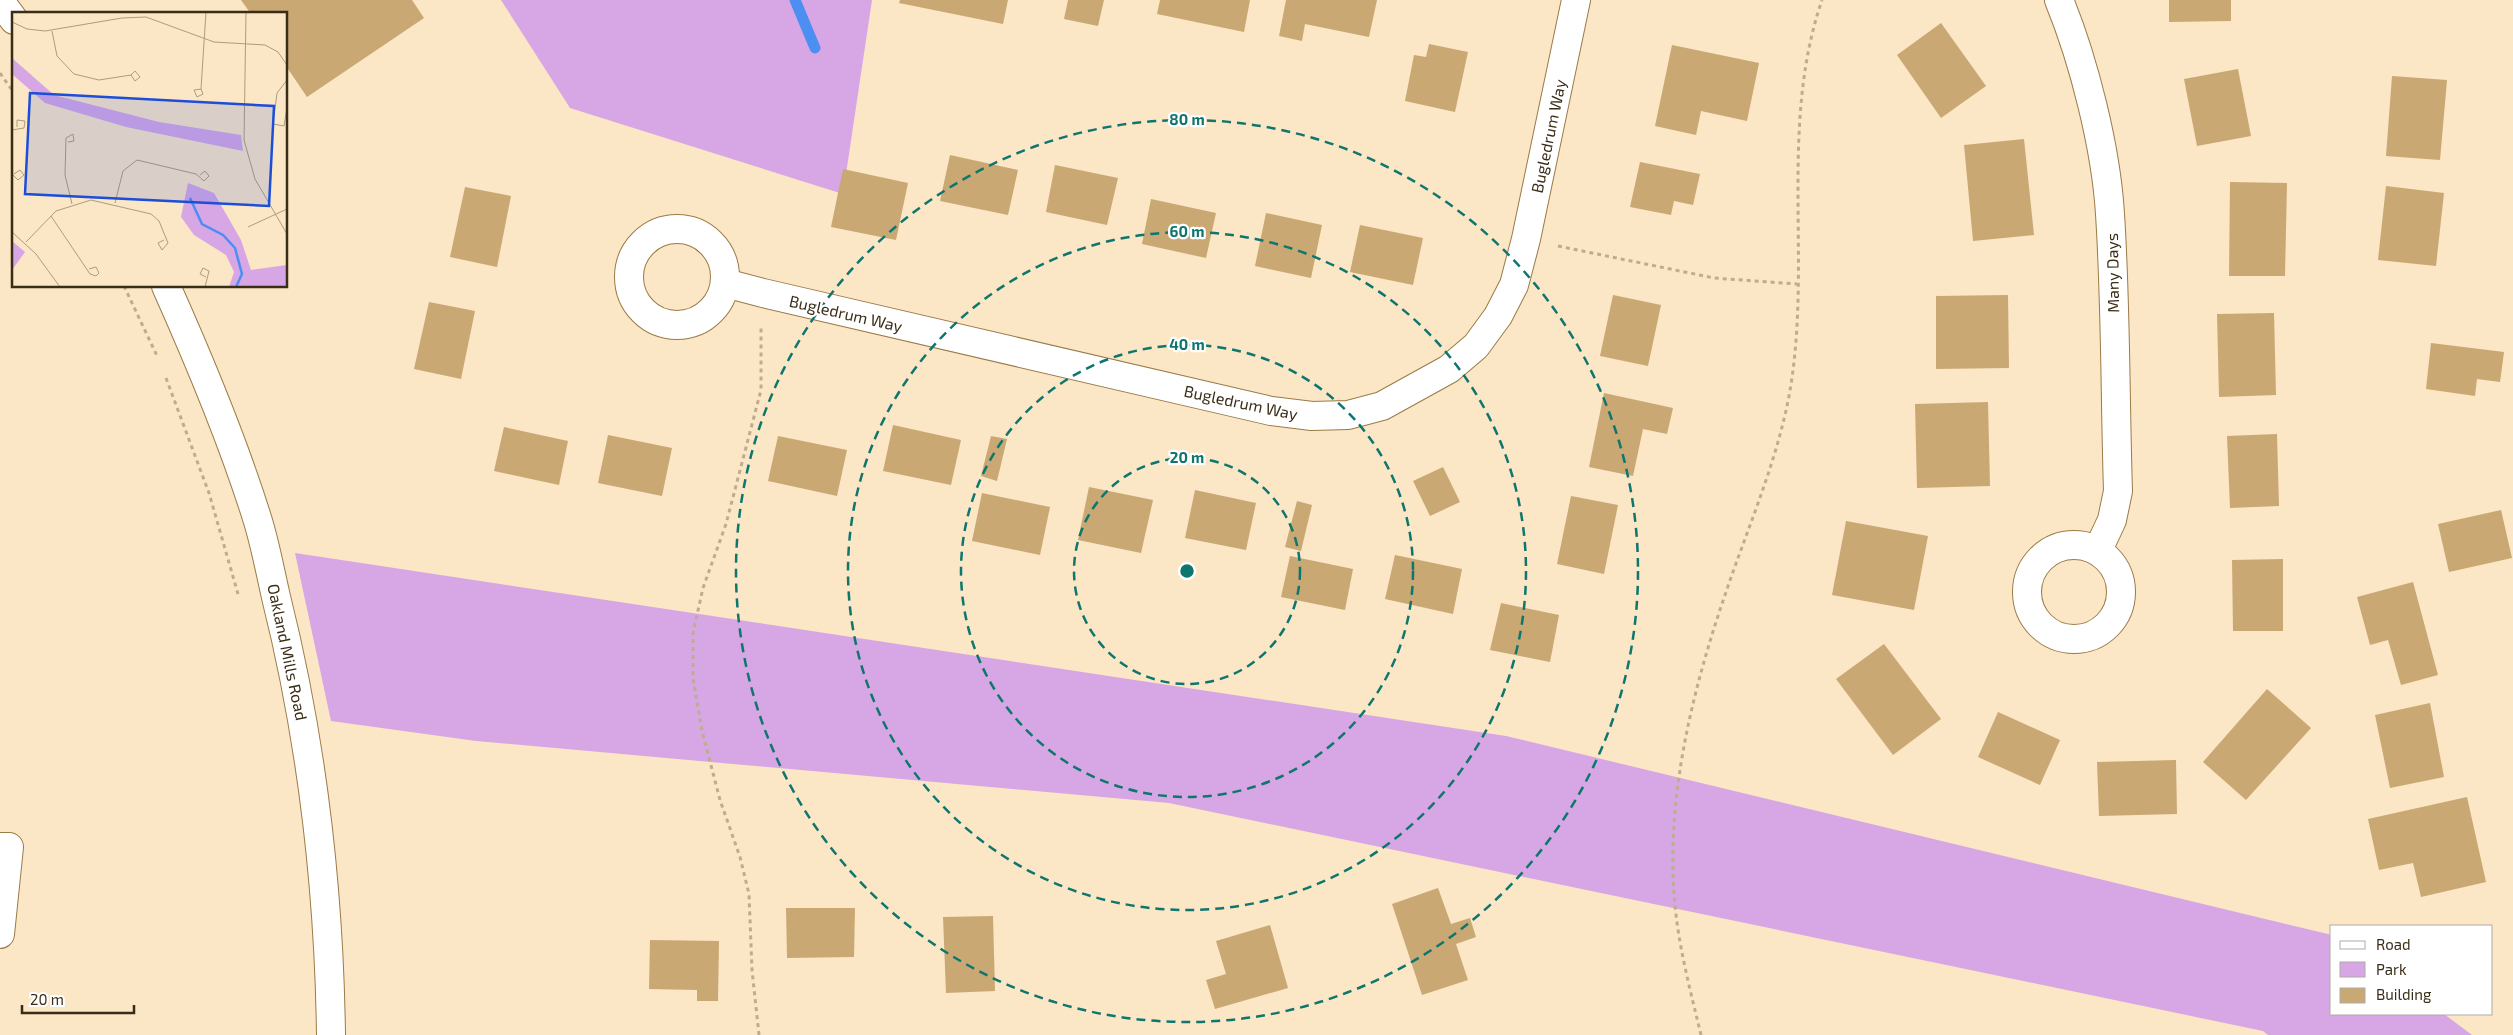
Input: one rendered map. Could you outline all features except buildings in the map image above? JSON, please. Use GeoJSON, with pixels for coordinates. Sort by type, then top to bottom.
{"type":"FeatureCollection","features":[{"type":"Feature","properties":{"kind":"street","name":"Bugledrum Way"},"geometry":{"type":"LineString","coordinates":[[725,283],[762,294],[1271,411],[1312,416],[1348,415],[1382,406],[1416,389],[1449,368],[1476,346],[1498,316],[1514,286],[1526,239],[1576,0]]}},
{"type":"Feature","properties":{"kind":"street","name":"Many Days"},"geometry":{"type":"LineString","coordinates":[[2059,0],[2069,26],[2090,98],[2110,212],[2118,491],[2112,520],[2098,550]]}},
{"type":"Feature","properties":{"kind":"street"},"geometry":{"type":"LineString","coordinates":[[0,1],[12,17]]}},
{"type":"Feature","properties":{"kind":"street","name":"Oakland Mills Road"},"geometry":{"type":"LineString","coordinates":[[167,288],[213,392],[257,519],[294,666],[311,762],[323,864],[331,1035]]}},
{"type":"Feature","properties":{"kind":"street"},"geometry":{"type":"LineString","coordinates":[[0,846],[9,847],[0,934]]}},
{"type":"Feature","properties":{"kind":"path"},"geometry":{"type":"LineString","coordinates":[[1701,1035],[1686,970],[1675,906],[1673,852],[1680,770],[1698,685],[1725,594],[1768,478],[1789,395],[1797,319],[1798,139],[1807,66],[1822,0]]}},
{"type":"Feature","properties":{"kind":"path"},"geometry":{"type":"LineString","coordinates":[[0,73],[12,90]]}},
{"type":"Feature","properties":{"kind":"path"},"geometry":{"type":"LineString","coordinates":[[1526,239],[1714,278],[1797,284]]}},
{"type":"Feature","properties":{"kind":"path"},"geometry":{"type":"LineString","coordinates":[[125,288],[159,359]]}},
{"type":"Feature","properties":{"kind":"path"},"geometry":{"type":"LineString","coordinates":[[759,1035],[752,970],[749,894],[740,857],[720,800],[702,731],[693,678],[693,633],[703,588],[726,524],[761,390],[762,294]]}},
{"type":"Feature","properties":{"kind":"path"},"geometry":{"type":"LineString","coordinates":[[166,376],[209,493],[239,596]]}},
{"type":"Feature","properties":{"kind":"green space"},"geometry":{"type":"Polygon","coordinates":[[[501,0],[872,0],[843,194],[570,108],[501,0]]]}},
{"type":"Feature","properties":{"kind":"green space"},"geometry":{"type":"Polygon","coordinates":[[[295,553],[1506,736],[2330,935],[2330,1015],[2445,1015],[2472,1035],[2268,1035],[2263,1031],[1169,803],[476,741],[331,721],[295,553]]]}},
{"type":"Feature","properties":{"kind":"waterway"},"geometry":{"type":"LineString","coordinates":[[795,0],[815,48]]}}]}
